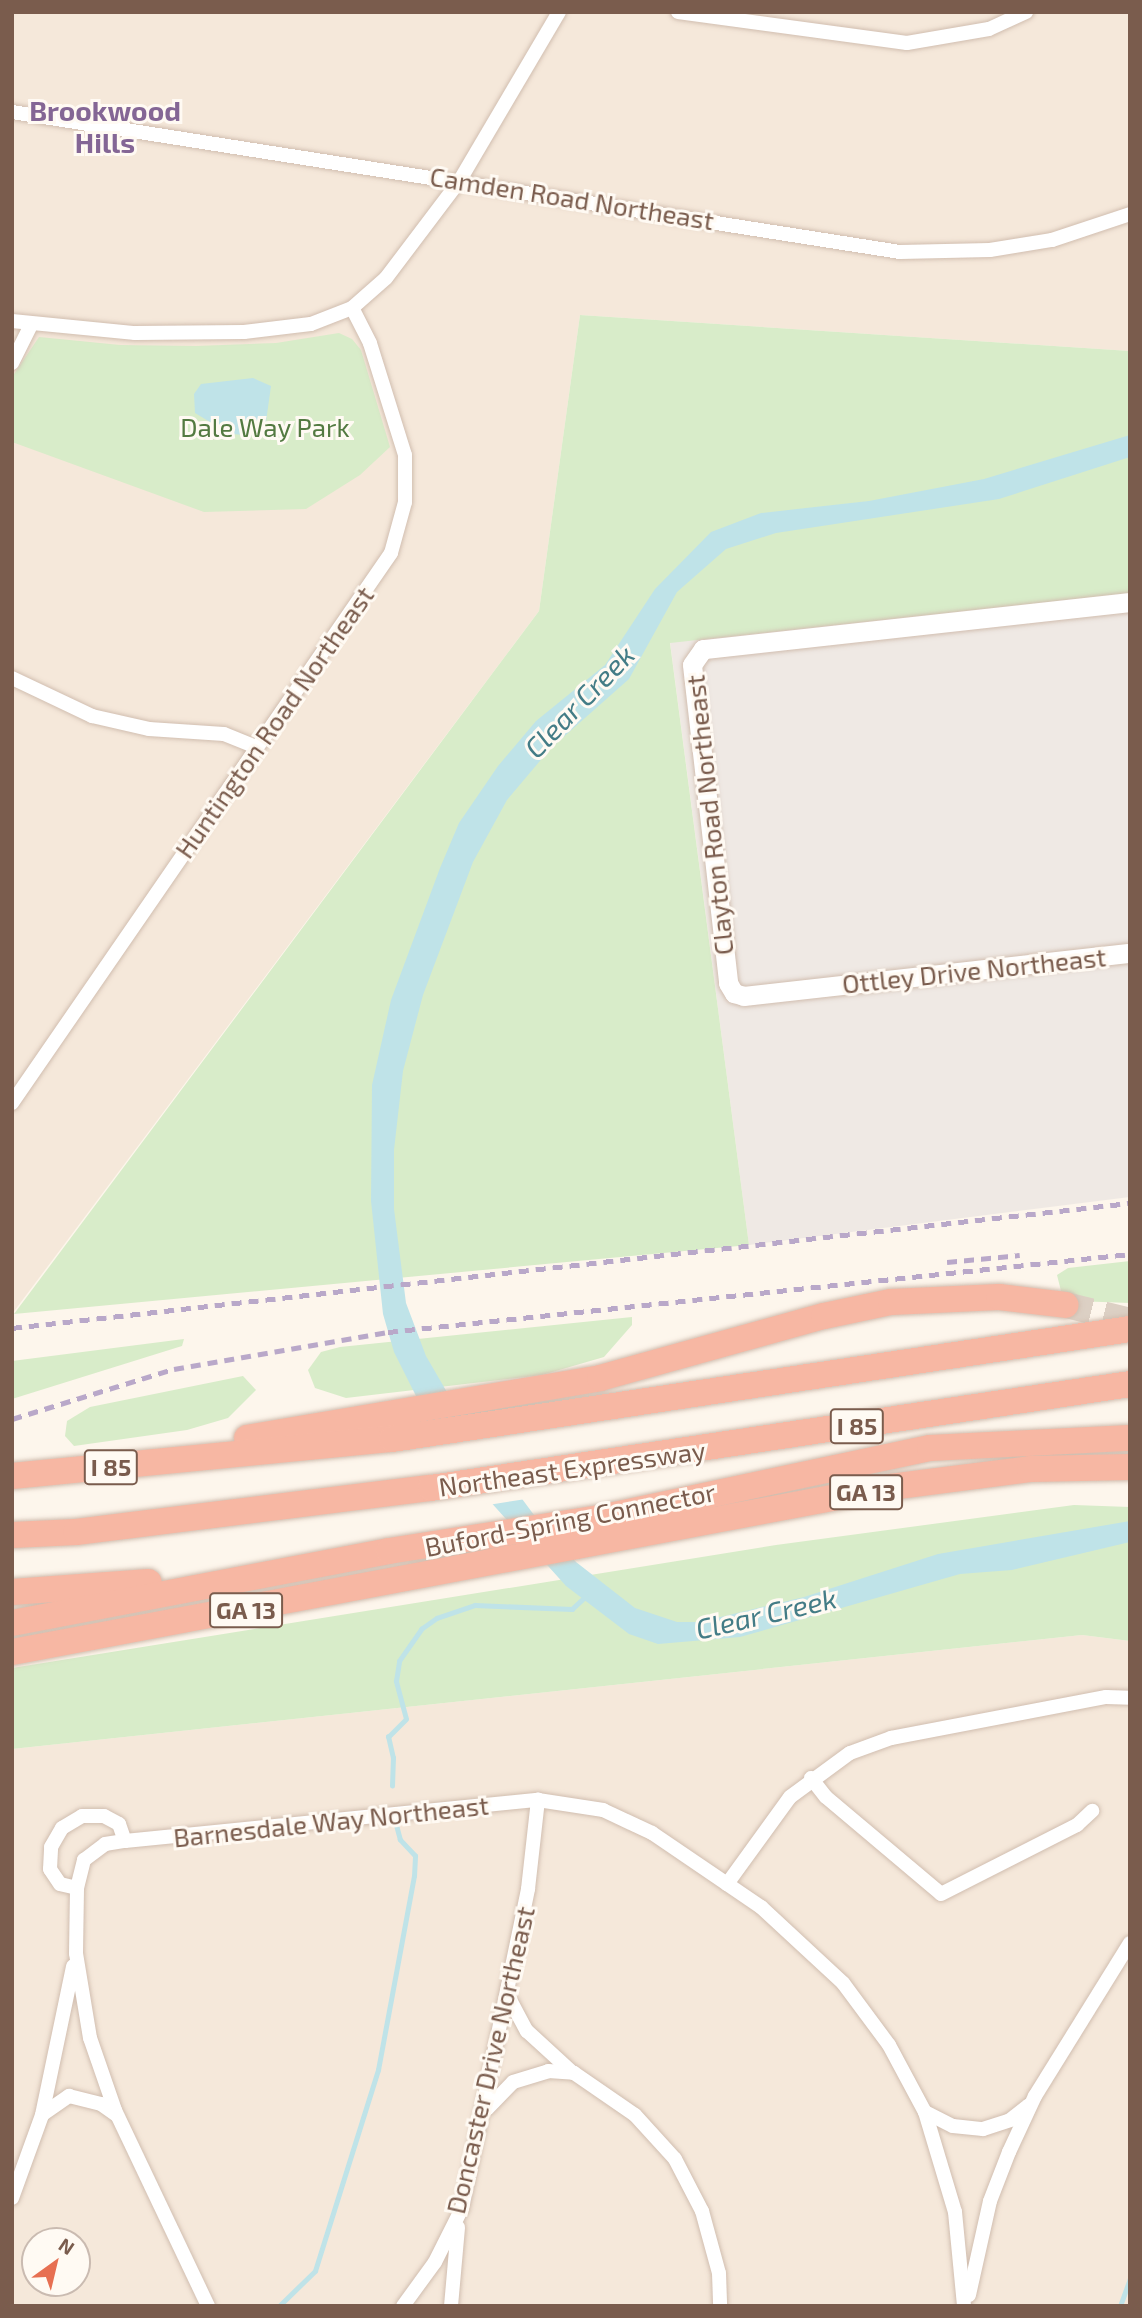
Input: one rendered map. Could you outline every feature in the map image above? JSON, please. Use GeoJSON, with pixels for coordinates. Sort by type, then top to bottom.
{"type":"FeatureCollection","features":[{"type":"Feature","properties":{"kind":"highway"},"geometry":{"type":"LineString","coordinates":[[209,1457],[238,1439],[526,1392],[651,1366],[824,1316],[891,1302],[999,1297],[1066,1305]]}},
{"type":"Feature","properties":{"kind":"highway","name":"Northeast Expressway"},"geometry":{"type":"LineString","coordinates":[[12,1476],[392,1439],[543,1413],[726,1391],[1130,1329]]}},
{"type":"Feature","properties":{"kind":"highway","name":"Northeast Expressway"},"geometry":{"type":"LineString","coordinates":[[12,1535],[76,1532],[431,1488],[583,1464],[654,1457],[1130,1384]]}},
{"type":"Feature","properties":{"kind":"highway","name":"Buford-Spring Connector"},"geometry":{"type":"LineString","coordinates":[[602,1529],[930,1448],[1004,1441],[1130,1438]]}},
{"type":"Feature","properties":{"kind":"highway","name":"Buford-Spring Connector"},"geometry":{"type":"LineString","coordinates":[[12,1652],[477,1552],[602,1529],[1030,1469],[1130,1466]]}},
{"type":"Feature","properties":{"kind":"highway","name":"Buford-Spring Connector"},"geometry":{"type":"LineString","coordinates":[[12,1623],[332,1563],[477,1552]]}},
{"type":"Feature","properties":{"kind":"highway"},"geometry":{"type":"LineString","coordinates":[[12,1592],[332,1563]]}},
{"type":"Feature","properties":{"kind":"street"},"geometry":{"type":"LineString","coordinates":[[12,321],[31,325],[135,333],[244,332],[311,324],[352,307],[386,278],[460,180],[559,12]]}},
{"type":"Feature","properties":{"kind":"street"},"geometry":{"type":"LineString","coordinates":[[678,12],[907,43],[989,29],[1026,12]]}},
{"type":"Feature","properties":{"kind":"street","name":"Camden Road Northeast"},"geometry":{"type":"LineString","coordinates":[[12,111],[460,180],[900,252],[990,250],[1052,240],[1130,214]]}},
{"type":"Feature","properties":{"kind":"street","name":"Huntington Road Northeast"},"geometry":{"type":"LineString","coordinates":[[12,1103],[391,553],[401,523],[405,455],[370,342],[352,307]]}},
{"type":"Feature","properties":{"kind":"street"},"geometry":{"type":"LineString","coordinates":[[12,363],[31,325]]}},
{"type":"Feature","properties":{"kind":"street","name":"Clayton Road Northeast"},"geometry":{"type":"LineString","coordinates":[[818,988],[744,996],[730,989],[692,665],[703,649],[1130,602]]}},
{"type":"Feature","properties":{"kind":"street"},"geometry":{"type":"LineString","coordinates":[[12,678],[92,716],[149,729],[224,734],[257,747]]}},
{"type":"Feature","properties":{"kind":"street","name":"Ottley Drive Northeast"},"geometry":{"type":"LineString","coordinates":[[818,988],[1130,953]]}},
{"type":"Feature","properties":{"kind":"street"},"geometry":{"type":"LineString","coordinates":[[727,1884],[772,1817],[811,1778],[850,1753],[891,1738],[1107,1697],[1130,1698]]}},
{"type":"Feature","properties":{"kind":"street"},"geometry":{"type":"LineString","coordinates":[[811,1778],[826,1797],[941,1894],[1077,1825],[1092,1811]]}},
{"type":"Feature","properties":{"kind":"street","name":"Barnesdale Way Northeast"},"geometry":{"type":"LineString","coordinates":[[76,1953],[79,1869],[90,1853],[105,1844],[538,1800],[581,1804],[623,1818],[727,1884],[788,1928],[843,1983],[889,2045],[925,2112],[955,2212],[965,2306]]}},
{"type":"Feature","properties":{"kind":"street","name":"Doncaster Drive Northeast"},"geometry":{"type":"LineString","coordinates":[[403,2306],[435,2262],[462,2208],[528,1889],[538,1800]]}},
{"type":"Feature","properties":{"kind":"street"},"geometry":{"type":"LineString","coordinates":[[77,1888],[60,1884],[50,1869],[51,1847],[62,1828],[82,1816],[104,1816],[119,1824],[125,1841]]}},
{"type":"Feature","properties":{"kind":"street"},"geometry":{"type":"LineString","coordinates":[[965,2306],[990,2201],[1034,2100],[1130,1943]]}},
{"type":"Feature","properties":{"kind":"street"},"geometry":{"type":"LineString","coordinates":[[12,2198],[42,2115],[76,1953]]}},
{"type":"Feature","properties":{"kind":"street"},"geometry":{"type":"LineString","coordinates":[[76,1953],[90,2038],[117,2115],[208,2306]]}},
{"type":"Feature","properties":{"kind":"street"},"geometry":{"type":"LineString","coordinates":[[508,1996],[527,2031],[574,2073],[635,2115],[675,2159],[702,2211],[715,2252],[720,2306]]}},
{"type":"Feature","properties":{"kind":"street"},"geometry":{"type":"LineString","coordinates":[[483,2113],[502,2090],[524,2076],[548,2071],[574,2073]]}},
{"type":"Feature","properties":{"kind":"street"},"geometry":{"type":"LineString","coordinates":[[42,2115],[69,2096],[101,2104],[117,2115]]}},
{"type":"Feature","properties":{"kind":"street"},"geometry":{"type":"LineString","coordinates":[[925,2112],[953,2126],[983,2129],[1010,2120],[1034,2100]]}},
{"type":"Feature","properties":{"kind":"street"},"geometry":{"type":"LineString","coordinates":[[451,2306],[462,2208]]}},
{"type":"Feature","properties":{"kind":"shaded area"},"geometry":{"type":"Polygon","coordinates":[[[12,12],[1130,12],[1130,351],[580,315],[539,611],[12,1314],[12,12]]]}},
{"type":"Feature","properties":{"kind":"shaded area"},"geometry":{"type":"Polygon","coordinates":[[[1130,593],[1130,1197],[749,1245],[670,642],[1130,593]]]}},
{"type":"Feature","properties":{"kind":"shaded area"},"geometry":{"type":"Polygon","coordinates":[[[1082,1635],[1130,1641],[1130,2306],[12,2306],[12,1749],[1082,1635]]]}},
{"type":"Feature","properties":{"kind":"green space"},"geometry":{"type":"Polygon","coordinates":[[[580,315],[1130,351],[1130,593],[670,643],[749,1245],[14,1314],[539,611],[580,315]]]}},
{"type":"Feature","properties":{"kind":"green space","name":"Dale Way Park"},"geometry":{"type":"Polygon","coordinates":[[[339,333],[352,339],[361,350],[390,447],[360,475],[306,509],[204,512],[12,442],[12,377],[39,337],[120,345],[196,346],[276,343],[339,333]]]}},
{"type":"Feature","properties":{"kind":"green space"},"geometry":{"type":"Polygon","coordinates":[[[1130,1261],[1130,1303],[1075,1301],[1061,1291],[1057,1275],[1068,1268],[1130,1261]]]}},
{"type":"Feature","properties":{"kind":"green space"},"geometry":{"type":"Polygon","coordinates":[[[632,1317],[632,1325],[604,1357],[542,1375],[346,1398],[315,1388],[308,1370],[321,1352],[340,1347],[632,1317]]]}},
{"type":"Feature","properties":{"kind":"green space"},"geometry":{"type":"Polygon","coordinates":[[[184,1339],[182,1346],[12,1399],[12,1361],[184,1339]]]}},
{"type":"Feature","properties":{"kind":"green space"},"geometry":{"type":"Polygon","coordinates":[[[243,1376],[256,1390],[228,1418],[187,1430],[74,1446],[65,1436],[67,1421],[90,1407],[243,1376]]]}},
{"type":"Feature","properties":{"kind":"green space"},"geometry":{"type":"Polygon","coordinates":[[[1074,1505],[1130,1507],[1130,1641],[1082,1635],[12,1749],[12,1668],[776,1545],[1074,1505]]]}},
{"type":"Feature","properties":{"kind":"water"},"geometry":{"type":"Polygon","coordinates":[[[253,378],[271,386],[264,436],[230,434],[195,413],[194,394],[201,384],[253,378]]]}},
{"type":"Feature","properties":{"kind":"water","name":"Clear Creek"},"geometry":{"type":"Polygon","coordinates":[[[1130,435],[1130,457],[999,499],[776,533],[726,549],[677,592],[629,679],[550,749],[507,800],[473,862],[423,995],[403,1071],[394,1150],[394,1209],[406,1303],[426,1356],[462,1418],[537,1519],[576,1562],[635,1608],[677,1622],[700,1622],[804,1597],[938,1554],[1130,1521],[1130,1542],[1012,1570],[960,1574],[740,1637],[658,1644],[629,1634],[566,1586],[479,1489],[416,1396],[394,1352],[383,1314],[371,1201],[372,1085],[391,1000],[440,868],[459,823],[498,766],[536,721],[605,665],[655,589],[711,532],[761,513],[869,501],[984,479],[1130,435]]]}},
{"type":"Feature","properties":{"kind":"pier"},"geometry":{"type":"Polygon","coordinates":[[[449,1391],[526,1499],[488,1505],[413,1397],[449,1391]]]}},
{"type":"Feature","properties":{"kind":"waterway"},"geometry":{"type":"LineString","coordinates":[[392,1786],[393,1758],[388,1737],[406,1719],[396,1681],[399,1661],[421,1629],[437,1618],[475,1605],[572,1609],[586,1596]]}},
{"type":"Feature","properties":{"kind":"waterway"},"geometry":{"type":"LineString","coordinates":[[279,2306],[315,2271],[378,2070],[414,1876],[415,1856],[400,1840],[396,1825]]}},
{"type":"Feature","properties":{"kind":"waterway"},"geometry":{"type":"LineString","coordinates":[[1120,2306],[1130,2278]]}},
{"type":"Feature","properties":{"kind":"tunnel"},"geometry":{"type":"LineString","coordinates":[[1066,1305],[1130,1321]]}},
{"type":"Feature","properties":{"kind":"railway"},"geometry":{"type":"LineString","coordinates":[[12,1328],[1130,1203]]}},
{"type":"Feature","properties":{"kind":"railway"},"geometry":{"type":"LineString","coordinates":[[12,1419],[174,1369],[388,1332],[1130,1254]]}},
{"type":"Feature","properties":{"kind":"railway"},"geometry":{"type":"LineString","coordinates":[[947,1262],[1020,1255]]}},
{"type":"Feature","properties":{"kind":"district","name":"Brookwood Hills"},"geometry":{"type":"Point","coordinates":[105,126]}}]}
